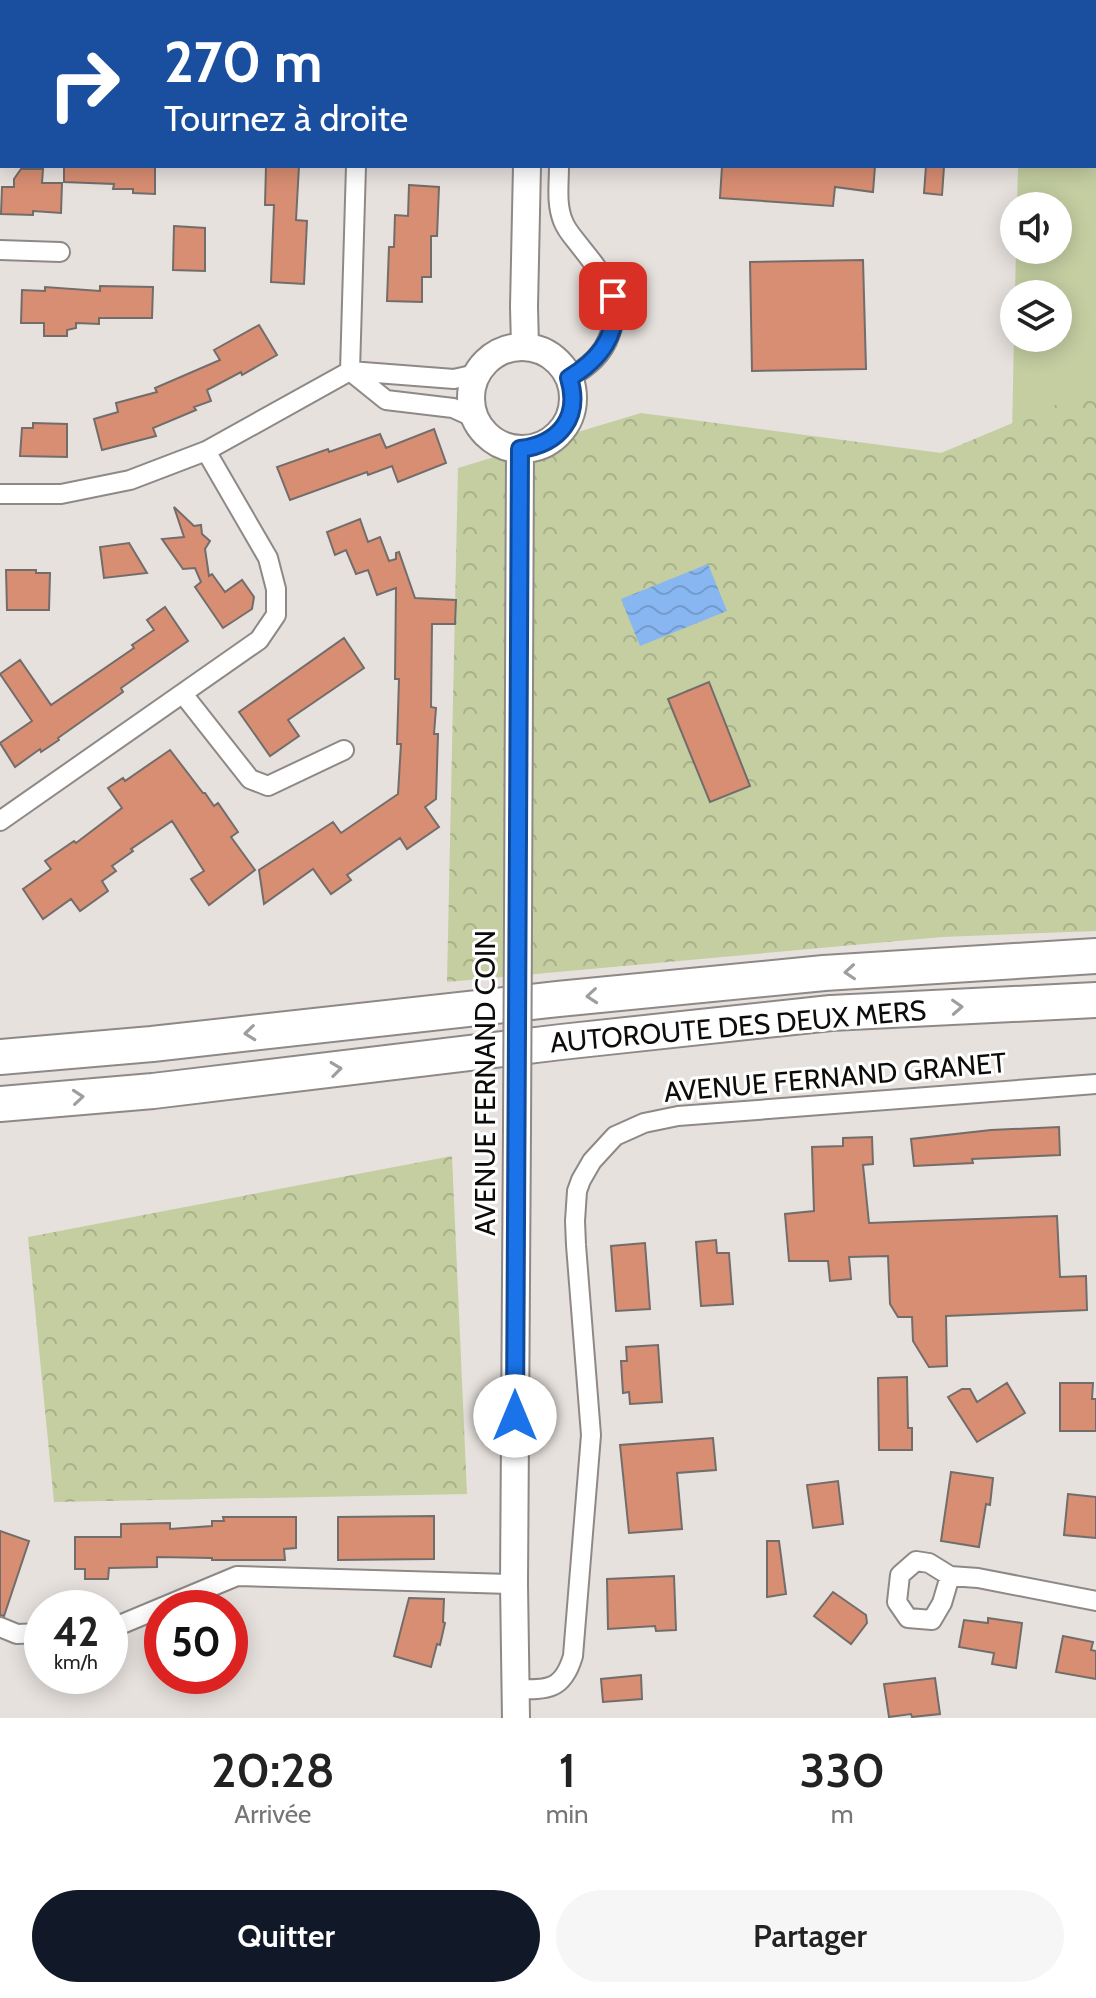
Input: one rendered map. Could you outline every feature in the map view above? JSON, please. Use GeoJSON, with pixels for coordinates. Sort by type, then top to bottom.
{"type":"FeatureCollection","features":[{"type":"Feature","properties":{"kind":"highway","name":"AUTOROUTE DES DEUX MERS"},"geometry":{"type":"LineString","coordinates":[[0,1057],[809,975],[1096,956]]}},
{"type":"Feature","properties":{"kind":"highway","name":"AUTOROUTE DES DEUX MERS"},"geometry":{"type":"LineString","coordinates":[[0,1104],[153,1091],[831,1013],[1096,1000]]}},
{"type":"Feature","properties":{"kind":"main road"},"geometry":{"type":"LineString","coordinates":[[525,346],[527,168]]}},
{"type":"Feature","properties":{"kind":"main road"},"geometry":{"type":"LineString","coordinates":[[525,346],[539,349],[562,365],[569,378],[573,400],[561,431],[536,447],[520,449],[506,447],[482,430],[471,403],[476,374],[485,362],[496,353],[525,346]]}},
{"type":"Feature","properties":{"kind":"main road","name":"AVENUE FERNAND COIN"},"geometry":{"type":"LineString","coordinates":[[516,1718],[514,1584],[520,449]]}},
{"type":"Feature","properties":{"kind":"street"},"geometry":{"type":"LineString","coordinates":[[350,371],[356,168]]}},
{"type":"Feature","properties":{"kind":"street"},"geometry":{"type":"LineString","coordinates":[[559,168],[562,219],[607,284],[615,311],[611,333],[597,358],[569,378]]}},
{"type":"Feature","properties":{"kind":"street"},"geometry":{"type":"LineString","coordinates":[[0,250],[60,252]]}},
{"type":"Feature","properties":{"kind":"street"},"geometry":{"type":"LineString","coordinates":[[350,371],[386,400],[453,408],[475,418]]}},
{"type":"Feature","properties":{"kind":"street"},"geometry":{"type":"LineString","coordinates":[[0,494],[61,494],[130,480],[206,451],[350,371],[454,379],[476,374]]}},
{"type":"Feature","properties":{"kind":"street"},"geometry":{"type":"LineString","coordinates":[[0,821],[259,640],[276,615],[276,589],[268,558],[206,451]]}},
{"type":"Feature","properties":{"kind":"street"},"geometry":{"type":"LineString","coordinates":[[183,694],[250,779],[268,786],[344,750]]}},
{"type":"Feature","properties":{"kind":"street","name":"AVENUE FERNAND GRANET"},"geometry":{"type":"LineString","coordinates":[[516,1689],[548,1688],[557,1684],[567,1674],[573,1656],[591,1435],[576,1245],[576,1204],[581,1180],[606,1144],[635,1126],[678,1116],[1096,1084]]}},
{"type":"Feature","properties":{"kind":"street"},"geometry":{"type":"LineString","coordinates":[[128,1621],[237,1576],[514,1584]]}},
{"type":"Feature","properties":{"kind":"street"},"geometry":{"type":"LineString","coordinates":[[950,1576],[978,1578],[1096,1601]]}},
{"type":"Feature","properties":{"kind":"street"},"geometry":{"type":"LineString","coordinates":[[0,1627],[24,1634]]}},
{"type":"Feature","properties":{"kind":"green space"},"geometry":{"type":"Polygon","coordinates":[[[1018,168],[1096,168],[1096,421],[1012,438],[1014,352],[1072,352],[1072,280],[1015,280],[1016,264],[1072,264],[1072,192],[1017,192],[1018,168]]]}},
{"type":"Feature","properties":{"kind":"green space"},"geometry":{"type":"Polygon","coordinates":[[[1096,388],[1096,931],[942,937],[447,982],[458,468],[641,413],[941,453],[1096,388]]]}},
{"type":"Feature","properties":{"kind":"green space"},"geometry":{"type":"Polygon","coordinates":[[[452,1156],[467,1494],[54,1502],[28,1237],[452,1156]]]}},
{"type":"Feature","properties":{"kind":"water"},"geometry":{"type":"Polygon","coordinates":[[[708,564],[727,611],[640,646],[621,599],[708,564]]]}},
{"type":"Feature","properties":{"kind":"building"},"geometry":{"type":"Polygon","coordinates":[[[64,168],[155,168],[155,194],[113,189],[114,184],[64,182],[64,168]]]}},
{"type":"Feature","properties":{"kind":"building"},"geometry":{"type":"Polygon","coordinates":[[[266,168],[299,168],[296,220],[307,221],[304,284],[271,282],[274,205],[265,205],[266,168]]]}},
{"type":"Feature","properties":{"kind":"building"},"geometry":{"type":"Polygon","coordinates":[[[722,168],[875,168],[873,192],[835,187],[833,206],[720,198],[722,168]]]}},
{"type":"Feature","properties":{"kind":"building"},"geometry":{"type":"Polygon","coordinates":[[[926,168],[944,168],[942,195],[924,193],[926,168]]]}},
{"type":"Feature","properties":{"kind":"building"},"geometry":{"type":"Polygon","coordinates":[[[21,169],[43,169],[42,183],[62,183],[61,213],[33,211],[33,215],[1,214],[2,187],[14,187],[14,179],[21,169]]]}},
{"type":"Feature","properties":{"kind":"building"},"geometry":{"type":"Polygon","coordinates":[[[409,185],[439,187],[437,236],[431,236],[431,277],[422,277],[422,302],[387,301],[389,247],[394,247],[395,215],[408,216],[409,185]]]}},
{"type":"Feature","properties":{"kind":"building"},"geometry":{"type":"Polygon","coordinates":[[[174,226],[205,228],[205,271],[173,270],[174,226]]]}},
{"type":"Feature","properties":{"kind":"building"},"geometry":{"type":"Polygon","coordinates":[[[863,260],[866,369],[752,371],[750,262],[863,260]]]}},
{"type":"Feature","properties":{"kind":"building"},"geometry":{"type":"Polygon","coordinates":[[[100,286],[153,287],[152,318],[99,318],[99,324],[76,323],[76,328],[67,330],[67,336],[44,336],[44,323],[21,323],[22,290],[45,291],[45,287],[100,291],[100,286]]]}},
{"type":"Feature","properties":{"kind":"building"},"geometry":{"type":"Polygon","coordinates":[[[259,325],[277,355],[207,390],[211,401],[153,428],[156,436],[102,450],[94,419],[118,412],[116,403],[157,392],[155,388],[220,360],[214,350],[259,325]]]}},
{"type":"Feature","properties":{"kind":"building"},"geometry":{"type":"Polygon","coordinates":[[[33,423],[67,424],[67,457],[20,456],[22,428],[33,428],[33,423]]]}},
{"type":"Feature","properties":{"kind":"building"},"geometry":{"type":"Polygon","coordinates":[[[434,429],[446,463],[398,482],[392,466],[290,500],[277,467],[380,434],[386,448],[434,429]]]}},
{"type":"Feature","properties":{"kind":"building"},"geometry":{"type":"Polygon","coordinates":[[[174,507],[194,526],[201,525],[202,534],[210,541],[205,549],[209,576],[212,574],[225,592],[242,580],[254,597],[252,609],[223,628],[195,587],[201,582],[195,568],[183,569],[162,539],[184,537],[174,507]]]}},
{"type":"Feature","properties":{"kind":"building"},"geometry":{"type":"Polygon","coordinates":[[[360,519],[368,542],[380,537],[389,561],[396,559],[399,552],[415,598],[456,600],[455,624],[432,624],[431,707],[436,708],[434,734],[438,734],[436,799],[425,807],[439,827],[407,849],[400,838],[347,875],[351,880],[331,894],[313,869],[264,904],[259,870],[333,822],[341,833],[398,794],[401,744],[397,744],[399,679],[395,679],[396,588],[377,595],[368,570],[356,574],[346,550],[335,555],[327,532],[360,519]]]}},
{"type":"Feature","properties":{"kind":"building"},"geometry":{"type":"Polygon","coordinates":[[[129,543],[147,573],[104,578],[100,547],[129,543]]]}},
{"type":"Feature","properties":{"kind":"building"},"geometry":{"type":"Polygon","coordinates":[[[6,570],[50,573],[49,610],[7,610],[6,570]]]}},
{"type":"Feature","properties":{"kind":"building"},"geometry":{"type":"Polygon","coordinates":[[[165,607],[188,641],[121,688],[123,692],[59,740],[15,767],[0,743],[32,721],[0,674],[20,660],[51,705],[134,648],[132,645],[154,630],[147,620],[165,607]]]}},
{"type":"Feature","properties":{"kind":"building"},"geometry":{"type":"Polygon","coordinates":[[[344,638],[364,668],[288,720],[299,736],[270,756],[239,712],[344,638]]]}},
{"type":"Feature","properties":{"kind":"building"},"geometry":{"type":"Polygon","coordinates":[[[709,682],[750,786],[710,802],[668,699],[709,682]]]}},
{"type":"Feature","properties":{"kind":"building"},"geometry":{"type":"Polygon","coordinates":[[[170,750],[214,806],[218,803],[238,832],[231,837],[255,870],[209,905],[191,879],[204,871],[172,821],[112,866],[116,871],[102,881],[108,891],[80,911],[71,899],[43,919],[23,889],[51,869],[45,861],[74,841],[76,843],[122,808],[108,788],[123,778],[125,781],[170,750]]]}},
{"type":"Feature","properties":{"kind":"building"},"geometry":{"type":"Polygon","coordinates":[[[1059,1127],[1060,1155],[972,1159],[973,1163],[914,1166],[911,1139],[991,1130],[1059,1127]]]}},
{"type":"Feature","properties":{"kind":"building"},"geometry":{"type":"Polygon","coordinates":[[[872,1137],[873,1164],[863,1165],[869,1223],[1057,1216],[1060,1277],[1086,1276],[1087,1310],[946,1316],[947,1366],[929,1367],[913,1341],[912,1317],[898,1317],[890,1304],[888,1256],[849,1257],[851,1279],[830,1281],[828,1261],[789,1261],[785,1214],[814,1211],[812,1147],[843,1146],[843,1138],[872,1137]]]}},
{"type":"Feature","properties":{"kind":"building"},"geometry":{"type":"Polygon","coordinates":[[[716,1240],[717,1253],[729,1253],[733,1304],[701,1306],[696,1242],[716,1240]]]}},
{"type":"Feature","properties":{"kind":"building"},"geometry":{"type":"Polygon","coordinates":[[[645,1243],[650,1309],[616,1311],[611,1246],[645,1243]]]}},
{"type":"Feature","properties":{"kind":"building"},"geometry":{"type":"Polygon","coordinates":[[[658,1345],[662,1402],[630,1404],[629,1392],[623,1393],[621,1361],[627,1361],[626,1347],[658,1345]]]}},
{"type":"Feature","properties":{"kind":"building"},"geometry":{"type":"Polygon","coordinates":[[[907,1377],[908,1428],[912,1428],[912,1450],[879,1450],[878,1378],[907,1377]]]}},
{"type":"Feature","properties":{"kind":"building"},"geometry":{"type":"Polygon","coordinates":[[[1007,1383],[1025,1413],[977,1442],[948,1397],[962,1389],[970,1389],[977,1402],[1007,1383]]]}},
{"type":"Feature","properties":{"kind":"building"},"geometry":{"type":"Polygon","coordinates":[[[1060,1383],[1093,1383],[1096,1431],[1060,1431],[1060,1383]]]}},
{"type":"Feature","properties":{"kind":"building"},"geometry":{"type":"Polygon","coordinates":[[[713,1438],[716,1470],[677,1473],[682,1529],[629,1533],[620,1445],[713,1438]]]}},
{"type":"Feature","properties":{"kind":"building"},"geometry":{"type":"Polygon","coordinates":[[[951,1472],[993,1478],[990,1505],[986,1504],[979,1547],[941,1541],[951,1472]]]}},
{"type":"Feature","properties":{"kind":"building"},"geometry":{"type":"Polygon","coordinates":[[[838,1481],[843,1524],[813,1528],[807,1485],[838,1481]]]}},
{"type":"Feature","properties":{"kind":"building"},"geometry":{"type":"Polygon","coordinates":[[[1068,1494],[1096,1497],[1096,1538],[1064,1535],[1068,1494]]]}},
{"type":"Feature","properties":{"kind":"building"},"geometry":{"type":"Polygon","coordinates":[[[434,1516],[434,1559],[338,1560],[338,1517],[434,1516]]]}},
{"type":"Feature","properties":{"kind":"building"},"geometry":{"type":"Polygon","coordinates":[[[223,1517],[296,1517],[296,1548],[284,1549],[285,1560],[157,1557],[157,1567],[109,1568],[108,1579],[85,1579],[85,1569],[75,1569],[75,1537],[121,1537],[121,1524],[170,1523],[170,1529],[212,1526],[212,1521],[224,1521],[223,1517]]]}},
{"type":"Feature","properties":{"kind":"building"},"geometry":{"type":"Polygon","coordinates":[[[0,1531],[29,1541],[4,1616],[0,1615],[0,1531]]]}},
{"type":"Feature","properties":{"kind":"building"},"geometry":{"type":"Polygon","coordinates":[[[767,1541],[779,1541],[786,1594],[767,1597],[767,1541]]]}},
{"type":"Feature","properties":{"kind":"building"},"geometry":{"type":"Polygon","coordinates":[[[674,1576],[676,1630],[656,1631],[655,1626],[608,1629],[607,1579],[674,1576]]]}},
{"type":"Feature","properties":{"kind":"building"},"geometry":{"type":"Polygon","coordinates":[[[833,1592],[866,1615],[867,1623],[851,1644],[814,1616],[833,1592]]]}},
{"type":"Feature","properties":{"kind":"building"},"geometry":{"type":"Polygon","coordinates":[[[409,1598],[444,1599],[445,1623],[431,1667],[394,1656],[409,1598]]]}},
{"type":"Feature","properties":{"kind":"building"},"geometry":{"type":"Polygon","coordinates":[[[988,1618],[1022,1623],[1016,1668],[992,1664],[994,1653],[959,1647],[964,1620],[988,1623],[988,1618]]]}},
{"type":"Feature","properties":{"kind":"building"},"geometry":{"type":"Polygon","coordinates":[[[1063,1636],[1093,1642],[1091,1650],[1096,1651],[1096,1679],[1056,1672],[1063,1636]]]}},
{"type":"Feature","properties":{"kind":"building"},"geometry":{"type":"Polygon","coordinates":[[[641,1675],[642,1699],[603,1702],[601,1679],[641,1675]]]}},
{"type":"Feature","properties":{"kind":"building"},"geometry":{"type":"Polygon","coordinates":[[[935,1678],[940,1714],[889,1717],[884,1684],[935,1678]]]}},
{"type":"Feature","properties":{"kind":"route"},"geometry":{"type":"LineString","coordinates":[[515,1416],[520,449],[536,447],[561,431],[573,400],[569,378],[597,358],[606,344],[615,311],[613,296]]}}]}
